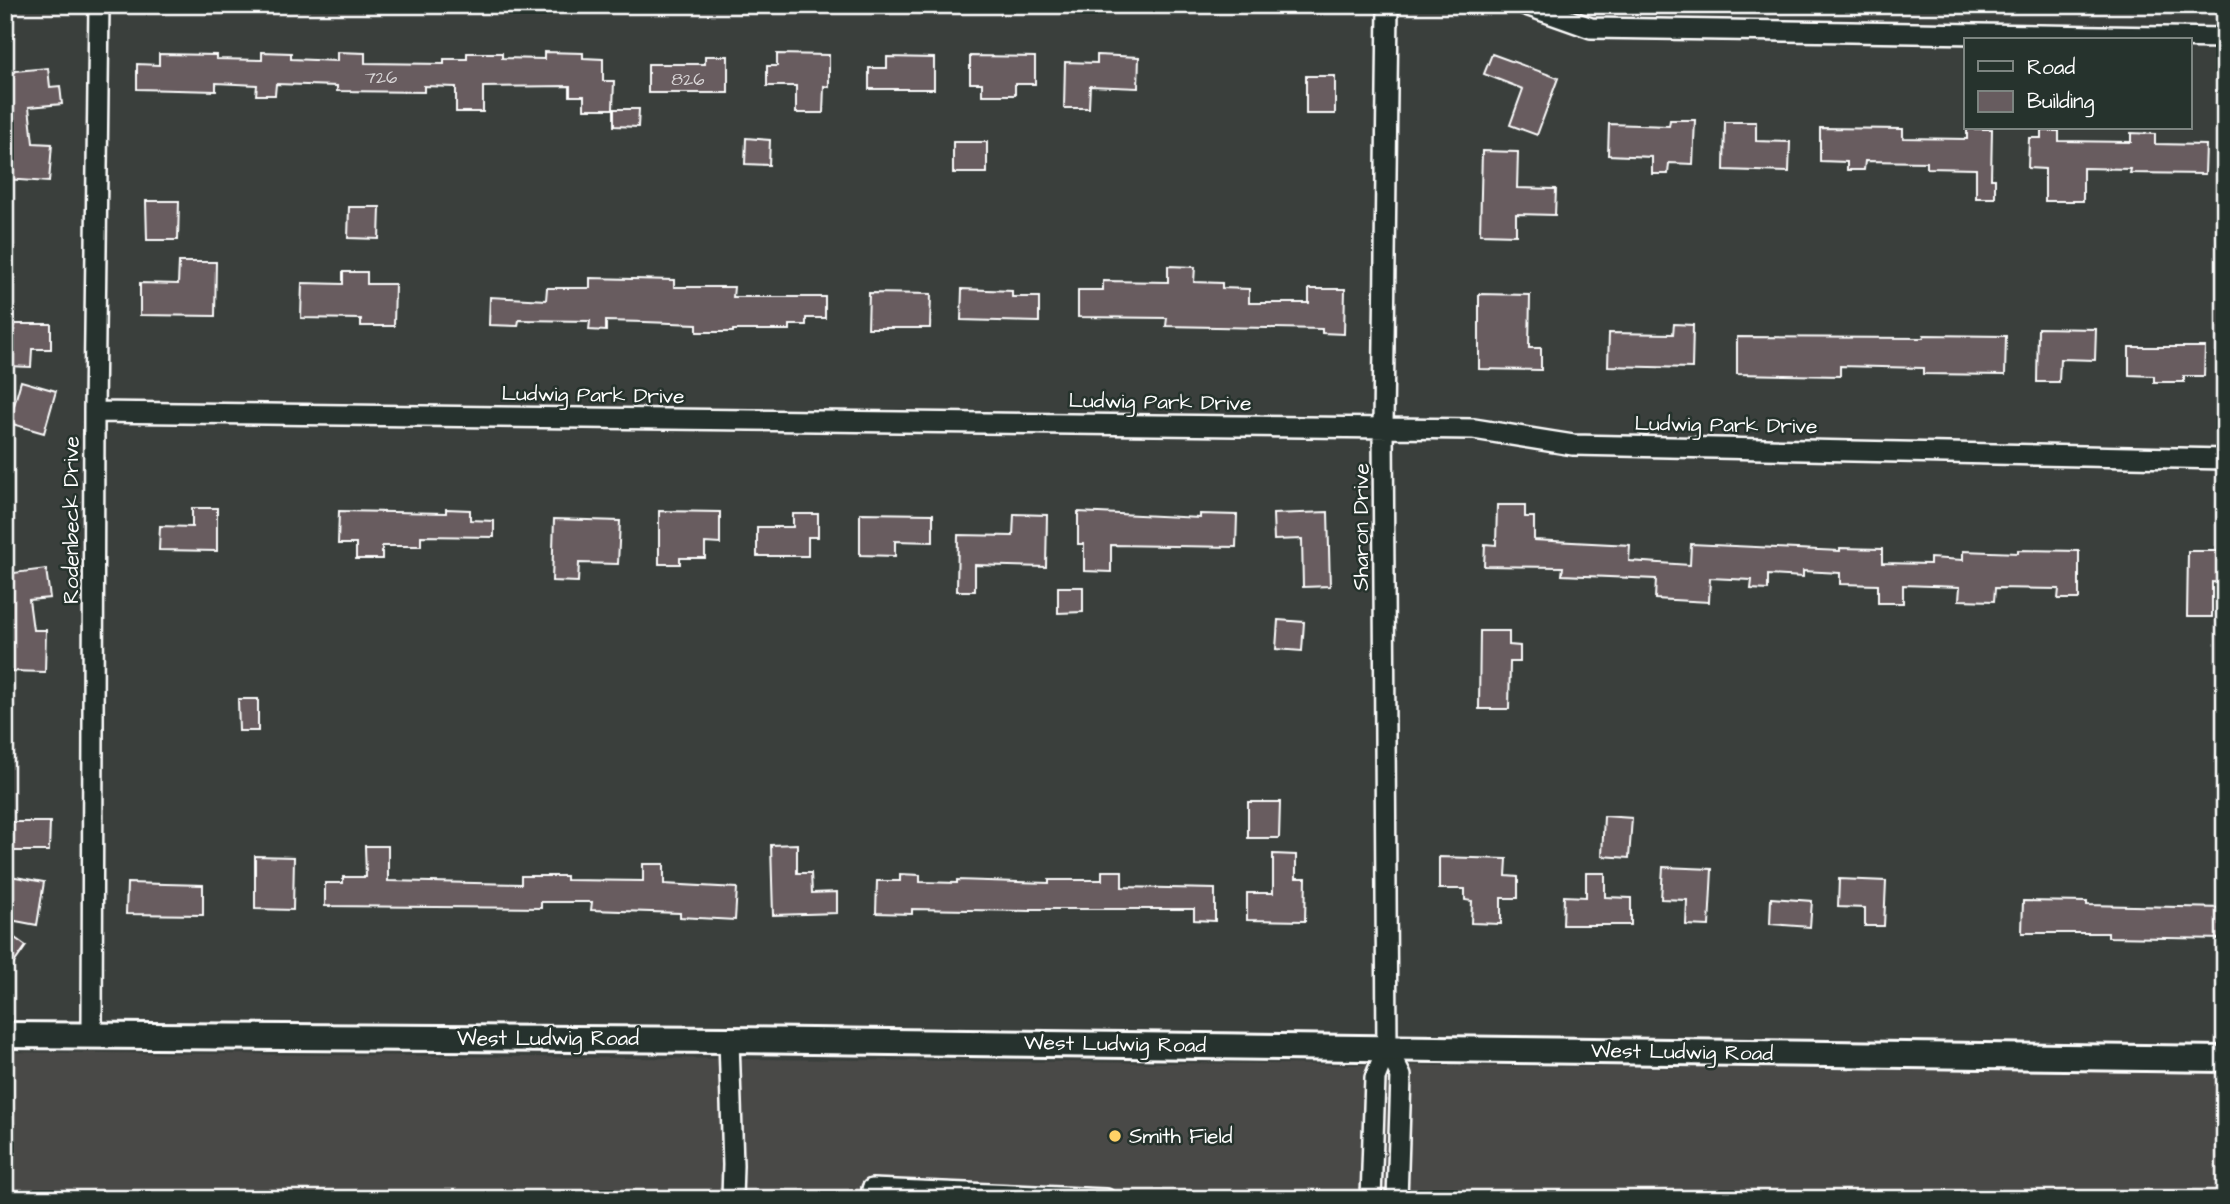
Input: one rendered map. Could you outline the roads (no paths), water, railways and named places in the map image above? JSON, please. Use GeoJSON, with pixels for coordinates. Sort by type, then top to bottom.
{"type":"FeatureCollection","features":[{"type":"Feature","properties":{"kind":"main road","name":"West Ludwig Road"},"geometry":{"type":"LineString","coordinates":[[5,1035],[729,1040],[2225,1059]]}},
{"type":"Feature","properties":{"kind":"street","name":"Rodenbeck Drive"},"geometry":{"type":"LineString","coordinates":[[92,1034],[94,412],[99,5]]}},
{"type":"Feature","properties":{"kind":"street","name":"Sharon Drive"},"geometry":{"type":"LineString","coordinates":[[1387,1048],[1383,427],[1388,5]]}},
{"type":"Feature","properties":{"kind":"street"},"geometry":{"type":"LineString","coordinates":[[1526,5],[1591,28],[2225,38]]}},
{"type":"Feature","properties":{"kind":"street","name":"Ludwig Park Drive"},"geometry":{"type":"LineString","coordinates":[[94,412],[1474,429],[1573,445],[2225,459]]}},
{"type":"Feature","properties":{"kind":"street"},"geometry":{"type":"LineString","coordinates":[[729,1040],[732,1199]]}},
{"type":"Feature","properties":{"kind":"street"},"geometry":{"type":"LineString","coordinates":[[1371,1199],[1375,1078],[1387,1048]]}},
{"type":"Feature","properties":{"kind":"street"},"geometry":{"type":"LineString","coordinates":[[1387,1048],[1401,1076],[1396,1199]]}},
{"type":"Feature","properties":{"kind":"street"},"geometry":{"type":"LineString","coordinates":[[872,1199],[872,1189],[1106,1199]]}},
{"type":"Feature","properties":{"kind":"place","name":"Smith Field"},"geometry":{"type":"Point","coordinates":[1115,1136]}}]}
